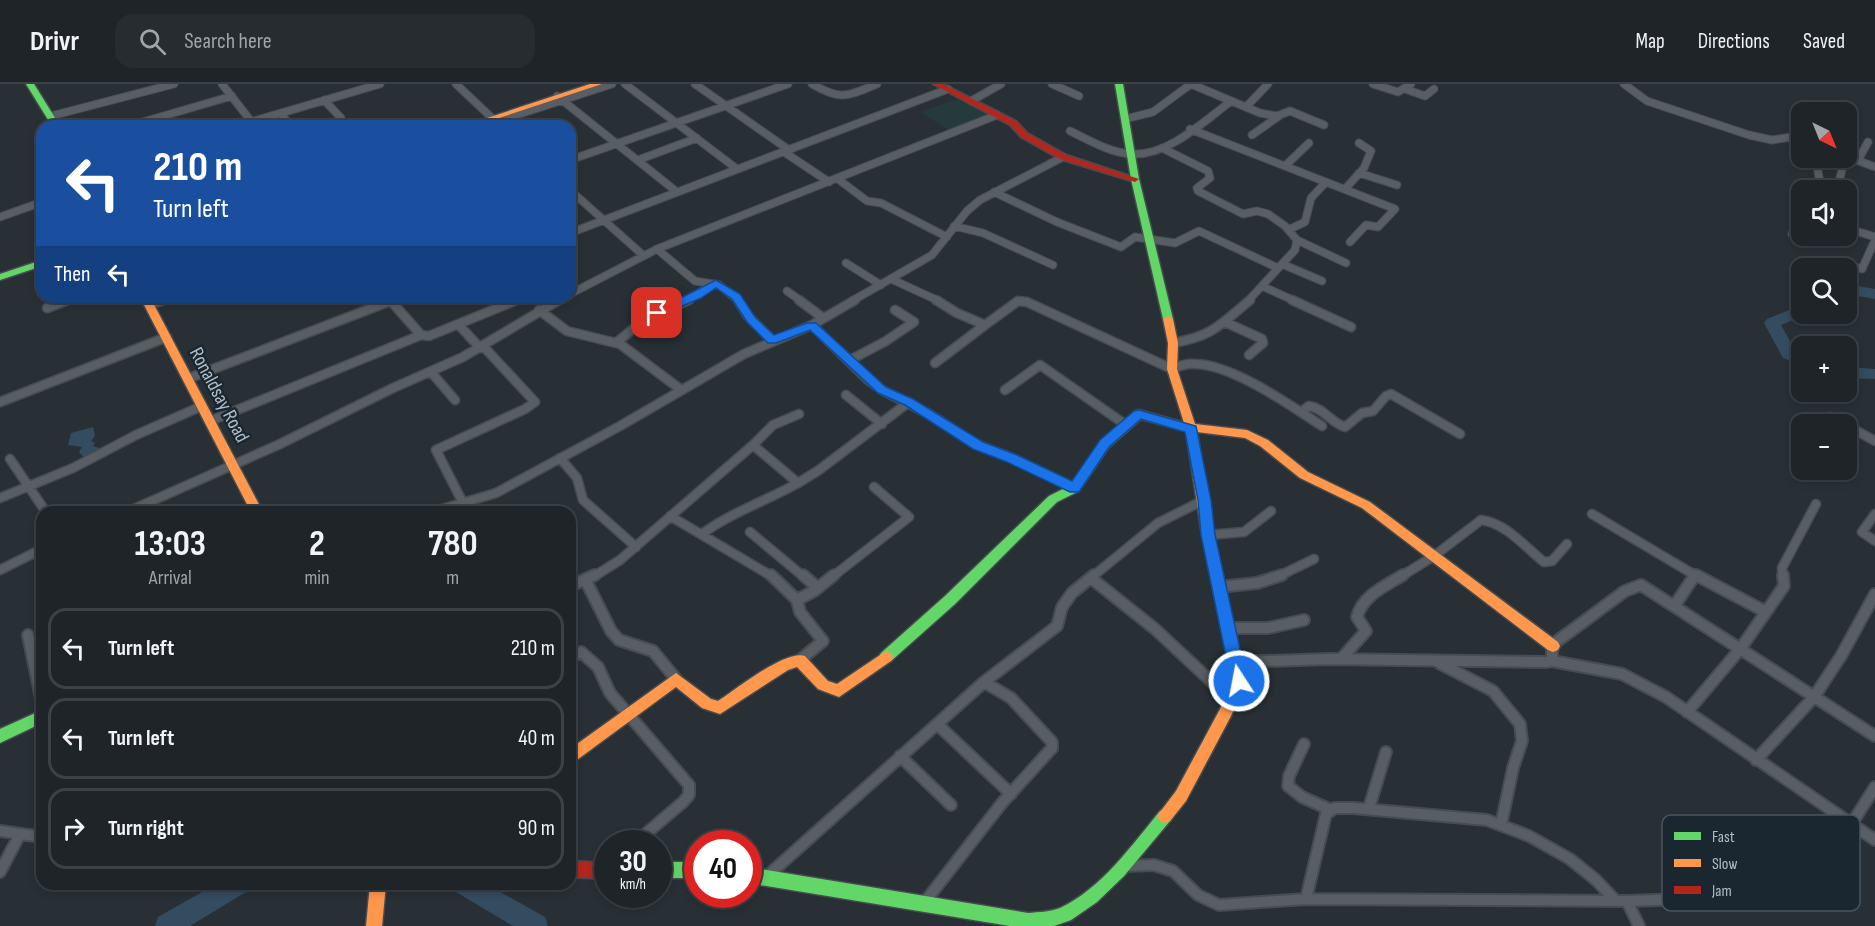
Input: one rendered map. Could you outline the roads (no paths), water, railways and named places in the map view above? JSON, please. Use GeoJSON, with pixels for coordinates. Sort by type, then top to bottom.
{"type":"FeatureCollection","features":[{"type":"Feature","properties":{"kind":"street"},"geometry":{"type":"LineString","coordinates":[[30,84],[52,120]]}},
{"type":"Feature","properties":{"kind":"street"},"geometry":{"type":"LineString","coordinates":[[56,120],[174,84]]}},
{"type":"Feature","properties":{"kind":"street"},"geometry":{"type":"LineString","coordinates":[[222,84],[250,120]]}},
{"type":"Feature","properties":{"kind":"street"},"geometry":{"type":"LineString","coordinates":[[263,120],[380,84]]}},
{"type":"Feature","properties":{"kind":"street"},"geometry":{"type":"LineString","coordinates":[[456,84],[495,120]]}},
{"type":"Feature","properties":{"kind":"street"},"geometry":{"type":"LineString","coordinates":[[499,120],[598,84]]}},
{"type":"Feature","properties":{"kind":"street"},"geometry":{"type":"LineString","coordinates":[[559,99],[612,84]]}},
{"type":"Feature","properties":{"kind":"street"},"geometry":{"type":"LineString","coordinates":[[625,84],[737,169]]}},
{"type":"Feature","properties":{"kind":"street"},"geometry":{"type":"LineString","coordinates":[[695,84],[829,182]]}},
{"type":"Feature","properties":{"kind":"street"},"geometry":{"type":"LineString","coordinates":[[576,158],[788,84]]}},
{"type":"Feature","properties":{"kind":"street"},"geometry":{"type":"LineString","coordinates":[[812,84],[831,96],[841,98],[877,84]]}},
{"type":"Feature","properties":{"kind":"street"},"geometry":{"type":"LineString","coordinates":[[971,101],[1001,84]]}},
{"type":"Feature","properties":{"kind":"street"},"geometry":{"type":"LineString","coordinates":[[1052,84],[1079,96]]}},
{"type":"Feature","properties":{"kind":"street"},"geometry":{"type":"LineString","coordinates":[[762,877],[1028,921],[1048,920],[1074,909],[1124,866],[1181,796],[1226,712],[1239,681],[1208,535],[1191,429],[1172,369],[1179,342],[1148,241],[1135,178],[1142,154],[1135,118],[1119,84]]}},
{"type":"Feature","properties":{"kind":"street"},"geometry":{"type":"LineString","coordinates":[[1135,118],[1164,107],[1191,84],[1230,102],[1279,116]]}},
{"type":"Feature","properties":{"kind":"street"},"geometry":{"type":"LineString","coordinates":[[1246,107],[1268,84]]}},
{"type":"Feature","properties":{"kind":"street"},"geometry":{"type":"LineString","coordinates":[[1373,84],[1396,92],[1411,84]]}},
{"type":"Feature","properties":{"kind":"street"},"geometry":{"type":"LineString","coordinates":[[1624,84],[1647,101],[1738,132],[1772,140],[1791,137]]}},
{"type":"Feature","properties":{"kind":"street"},"geometry":{"type":"LineString","coordinates":[[576,231],[786,151],[942,87],[1013,123],[1024,135],[1063,158],[1135,178]]}},
{"type":"Feature","properties":{"kind":"street"},"geometry":{"type":"LineString","coordinates":[[1404,89],[1425,96],[1434,89]]}},
{"type":"Feature","properties":{"kind":"street"},"geometry":{"type":"LineString","coordinates":[[150,120],[232,96]]}},
{"type":"Feature","properties":{"kind":"street"},"geometry":{"type":"LineString","coordinates":[[559,99],[677,192]]}},
{"type":"Feature","properties":{"kind":"street"},"geometry":{"type":"LineString","coordinates":[[324,100],[341,118]]}},
{"type":"Feature","properties":{"kind":"street"},"geometry":{"type":"LineString","coordinates":[[1070,131],[1095,143],[1142,154],[1162,148],[1230,102]]}},
{"type":"Feature","properties":{"kind":"street"},"geometry":{"type":"LineString","coordinates":[[1252,135],[1290,111],[1324,125]]}},
{"type":"Feature","properties":{"kind":"street"},"geometry":{"type":"LineString","coordinates":[[281,113],[286,120]]}},
{"type":"Feature","properties":{"kind":"street"},"geometry":{"type":"LineString","coordinates":[[576,291],[657,249],[997,115]]}},
{"type":"Feature","properties":{"kind":"street"},"geometry":{"type":"LineString","coordinates":[[1190,129],[1395,209],[1378,227],[1366,225],[1350,242]]}},
{"type":"Feature","properties":{"kind":"street"},"geometry":{"type":"LineString","coordinates":[[638,160],[697,138]]}},
{"type":"Feature","properties":{"kind":"street"},"geometry":{"type":"LineString","coordinates":[[1868,142],[1858,160],[1875,167]]}},
{"type":"Feature","properties":{"kind":"street"},"geometry":{"type":"LineString","coordinates":[[1285,166],[1309,143]]}},
{"type":"Feature","properties":{"kind":"street"},"geometry":{"type":"LineString","coordinates":[[1345,189],[1366,166],[1371,151],[1359,143]]}},
{"type":"Feature","properties":{"kind":"street"},"geometry":{"type":"LineString","coordinates":[[1162,148],[1208,171],[1210,178],[1197,188],[1198,190],[1243,214],[1248,215],[1260,211],[1266,213],[1290,229],[1297,240],[1346,263]]}},
{"type":"Feature","properties":{"kind":"street"},"geometry":{"type":"LineString","coordinates":[[453,506],[496,493],[772,340],[812,325],[932,255],[967,211],[994,192],[1063,158]]}},
{"type":"Feature","properties":{"kind":"street"},"geometry":{"type":"LineString","coordinates":[[1359,173],[1397,185]]}},
{"type":"Feature","properties":{"kind":"street"},"geometry":{"type":"LineString","coordinates":[[838,179],[867,201],[881,203],[947,237]]}},
{"type":"Feature","properties":{"kind":"street"},"geometry":{"type":"LineString","coordinates":[[1290,229],[1306,221],[1310,213],[1310,200],[1326,182]]}},
{"type":"Feature","properties":{"kind":"street"},"geometry":{"type":"LineString","coordinates":[[994,192],[1036,214],[1121,247],[1135,237],[1148,241],[1175,243],[1199,231],[1280,266],[1322,281]]}},
{"type":"Feature","properties":{"kind":"street"},"geometry":{"type":"LineString","coordinates":[[576,196],[644,256]]}},
{"type":"Feature","properties":{"kind":"street"},"geometry":{"type":"LineString","coordinates":[[0,216],[36,204]]}},
{"type":"Feature","properties":{"kind":"street"},"geometry":{"type":"LineString","coordinates":[[954,226],[983,233],[1053,265]]}},
{"type":"Feature","properties":{"kind":"street"},"geometry":{"type":"LineString","coordinates":[[1857,232],[1875,238],[1862,269],[1857,268]]}},
{"type":"Feature","properties":{"kind":"street"},"geometry":{"type":"LineString","coordinates":[[1179,342],[1209,335],[1263,287],[1295,250],[1297,240]]}},
{"type":"Feature","properties":{"kind":"street"},"geometry":{"type":"LineString","coordinates":[[657,249],[695,281],[716,284],[736,297],[751,320],[772,340]]}},
{"type":"Feature","properties":{"kind":"street"},"geometry":{"type":"LineString","coordinates":[[846,263],[880,285]]}},
{"type":"Feature","properties":{"kind":"street"},"geometry":{"type":"LineString","coordinates":[[0,277],[36,265]]}},
{"type":"Feature","properties":{"kind":"street"},"geometry":{"type":"LineString","coordinates":[[891,279],[930,296],[957,313],[985,325]]}},
{"type":"Feature","properties":{"kind":"street"},"geometry":{"type":"LineString","coordinates":[[616,343],[645,319],[698,296],[716,284]]}},
{"type":"Feature","properties":{"kind":"street"},"geometry":{"type":"LineString","coordinates":[[1263,287],[1351,327]]}},
{"type":"Feature","properties":{"kind":"street"},"geometry":{"type":"LineString","coordinates":[[787,291],[824,318]]}},
{"type":"Feature","properties":{"kind":"street"},"geometry":{"type":"LineString","coordinates":[[934,363],[1021,301],[1172,369],[1193,363],[1226,372],[1322,426]]}},
{"type":"Feature","properties":{"kind":"street"},"geometry":{"type":"LineString","coordinates":[[47,308],[60,303]]}},
{"type":"Feature","properties":{"kind":"street","name":"Ronaldsay Road"},"geometry":{"type":"LineString","coordinates":[[148,303],[254,506]]}},
{"type":"Feature","properties":{"kind":"street"},"geometry":{"type":"LineString","coordinates":[[188,379],[379,303]]}},
{"type":"Feature","properties":{"kind":"street"},"geometry":{"type":"LineString","coordinates":[[393,303],[422,335]]}},
{"type":"Feature","properties":{"kind":"street"},"geometry":{"type":"LineString","coordinates":[[210,421],[422,335],[429,336],[510,303]]}},
{"type":"Feature","properties":{"kind":"street"},"geometry":{"type":"LineString","coordinates":[[141,506],[234,465],[482,347],[553,303]]}},
{"type":"Feature","properties":{"kind":"street"},"geometry":{"type":"LineString","coordinates":[[540,310],[567,331],[616,343],[680,390]]}},
{"type":"Feature","properties":{"kind":"street"},"geometry":{"type":"LineString","coordinates":[[850,360],[886,341],[914,322],[895,310]]}},
{"type":"Feature","properties":{"kind":"street"},"geometry":{"type":"LineString","coordinates":[[1224,322],[1262,339],[1263,343],[1249,355]]}},
{"type":"Feature","properties":{"kind":"street"},"geometry":{"type":"LineString","coordinates":[[459,325],[534,402],[525,409],[436,450],[463,503]]}},
{"type":"Feature","properties":{"kind":"street"},"geometry":{"type":"LineString","coordinates":[[812,325],[875,386],[909,402],[978,446],[1012,458],[1075,489]]}},
{"type":"Feature","properties":{"kind":"street"},"geometry":{"type":"LineString","coordinates":[[0,402],[167,337]]}},
{"type":"Feature","properties":{"kind":"street"},"geometry":{"type":"LineString","coordinates":[[1005,390],[1040,365],[1126,425]]}},
{"type":"Feature","properties":{"kind":"street"},"geometry":{"type":"LineString","coordinates":[[431,372],[455,400]]}},
{"type":"Feature","properties":{"kind":"street"},"geometry":{"type":"LineString","coordinates":[[1300,412],[1310,406],[1317,407],[1338,425],[1345,427],[1362,413],[1373,411],[1386,396],[1391,394],[1460,434]]}},
{"type":"Feature","properties":{"kind":"street"},"geometry":{"type":"LineString","coordinates":[[846,395],[882,424]]}},
{"type":"Feature","properties":{"kind":"street"},"geometry":{"type":"LineString","coordinates":[[702,534],[724,518],[777,495],[819,470],[909,402]]}},
{"type":"Feature","properties":{"kind":"street"},"geometry":{"type":"LineString","coordinates":[[0,498],[72,468],[136,435],[202,406]]}},
{"type":"Feature","properties":{"kind":"street"},"geometry":{"type":"LineString","coordinates":[[576,584],[586,581],[620,560],[773,425],[799,414]]}},
{"type":"Feature","properties":{"kind":"street"},"geometry":{"type":"LineString","coordinates":[[800,660],[826,688],[833,692],[840,692],[887,657],[931,618],[1053,499],[1075,489],[1104,444],[1139,414],[1191,429],[1247,434],[1264,443],[1304,475],[1366,505],[1552,646]]}},
{"type":"Feature","properties":{"kind":"street"},"geometry":{"type":"LineString","coordinates":[[1857,431],[1875,441]]}},
{"type":"Feature","properties":{"kind":"street"},"geometry":{"type":"LineString","coordinates":[[753,445],[798,483]]}},
{"type":"Feature","properties":{"kind":"street"},"geometry":{"type":"LineString","coordinates":[[560,458],[577,478],[583,500],[636,547]]}},
{"type":"Feature","properties":{"kind":"street"},"geometry":{"type":"LineString","coordinates":[[10,459],[42,506]]}},
{"type":"Feature","properties":{"kind":"street"},"geometry":{"type":"LineString","coordinates":[[796,600],[818,588],[909,517],[874,487]]}},
{"type":"Feature","properties":{"kind":"street"},"geometry":{"type":"LineString","coordinates":[[765,878],[984,682],[1056,626],[1065,600],[1158,523],[1204,500]]}},
{"type":"Feature","properties":{"kind":"street"},"geometry":{"type":"LineString","coordinates":[[1687,712],[1741,648],[1784,586],[1782,568],[1816,504]]}},
{"type":"Feature","properties":{"kind":"street"},"geometry":{"type":"LineString","coordinates":[[1208,535],[1244,532],[1271,511]]}},
{"type":"Feature","properties":{"kind":"street"},"geometry":{"type":"LineString","coordinates":[[1592,514],[1695,576],[1766,612]]}},
{"type":"Feature","properties":{"kind":"street"},"geometry":{"type":"LineString","coordinates":[[1875,514],[1862,532],[1875,541]]}},
{"type":"Feature","properties":{"kind":"street"},"geometry":{"type":"LineString","coordinates":[[586,581],[611,631],[619,640],[653,651],[676,679],[711,708],[720,708],[784,664],[800,660],[823,640],[796,608],[796,600],[772,576],[670,516]]}},
{"type":"Feature","properties":{"kind":"street"},"geometry":{"type":"LineString","coordinates":[[1341,659],[1366,631],[1357,617],[1366,599],[1434,556],[1477,522],[1485,519],[1503,529],[1544,562],[1552,561],[1567,544]]}},
{"type":"Feature","properties":{"kind":"street"},"geometry":{"type":"LineString","coordinates":[[750,532],[818,588]]}},
{"type":"Feature","properties":{"kind":"street"},"geometry":{"type":"LineString","coordinates":[[0,570],[36,552]]}},
{"type":"Feature","properties":{"kind":"street"},"geometry":{"type":"LineString","coordinates":[[1219,588],[1249,586],[1271,577],[1293,572],[1314,559]]}},
{"type":"Feature","properties":{"kind":"street"},"geometry":{"type":"LineString","coordinates":[[1675,605],[1695,576]]}},
{"type":"Feature","properties":{"kind":"street"},"geometry":{"type":"LineString","coordinates":[[1091,578],[1155,629],[1214,684],[1222,687],[1239,681]]}},
{"type":"Feature","properties":{"kind":"street"},"geometry":{"type":"LineString","coordinates":[[1552,646],[1612,600],[1635,586],[1647,587],[1875,736]]}},
{"type":"Feature","properties":{"kind":"street"},"geometry":{"type":"LineString","coordinates":[[1756,760],[1814,697],[1841,656],[1875,594]]}},
{"type":"Feature","properties":{"kind":"street"},"geometry":{"type":"LineString","coordinates":[[1228,628],[1268,628],[1304,620]]}},
{"type":"Feature","properties":{"kind":"street"},"geometry":{"type":"LineString","coordinates":[[28,635],[36,673]]}},
{"type":"Feature","properties":{"kind":"street"},"geometry":{"type":"LineString","coordinates":[[1552,646],[1552,661]]}},
{"type":"Feature","properties":{"kind":"street"},"geometry":{"type":"LineString","coordinates":[[576,654],[581,652],[602,673],[610,693],[689,785],[689,795],[683,802],[650,830]]}},
{"type":"Feature","properties":{"kind":"street"},"geometry":{"type":"LineString","coordinates":[[1235,662],[1341,659],[1552,661],[1622,674],[1666,697],[1836,815]]}},
{"type":"Feature","properties":{"kind":"street"},"geometry":{"type":"LineString","coordinates":[[1435,661],[1493,691],[1520,724],[1522,741],[1513,768],[1501,825]]}},
{"type":"Feature","properties":{"kind":"street"},"geometry":{"type":"LineString","coordinates":[[576,753],[676,679]]}},
{"type":"Feature","properties":{"kind":"street"},"geometry":{"type":"LineString","coordinates":[[924,903],[1011,794],[1052,748],[1053,742],[1011,698],[984,682]]}},
{"type":"Feature","properties":{"kind":"street"},"geometry":{"type":"LineString","coordinates":[[0,736],[36,719]]}},
{"type":"Feature","properties":{"kind":"street"},"geometry":{"type":"LineString","coordinates":[[937,724],[1011,794]]}},
{"type":"Feature","properties":{"kind":"street"},"geometry":{"type":"LineString","coordinates":[[1304,744],[1289,776],[1288,786],[1302,797],[1330,810],[1340,807],[1369,808],[1487,820],[1501,825],[1533,839],[1584,870],[1621,901],[1640,926]]}},
{"type":"Feature","properties":{"kind":"street"},"geometry":{"type":"LineString","coordinates":[[1369,808],[1386,752]]}},
{"type":"Feature","properties":{"kind":"street"},"geometry":{"type":"LineString","coordinates":[[900,756],[951,805]]}},
{"type":"Feature","properties":{"kind":"street"},"geometry":{"type":"LineString","coordinates":[[1857,815],[1875,787]]}},
{"type":"Feature","properties":{"kind":"street"},"geometry":{"type":"LineString","coordinates":[[1306,899],[1323,822],[1330,810]]}},
{"type":"Feature","properties":{"kind":"street"},"geometry":{"type":"LineString","coordinates":[[0,831],[36,836]]}},
{"type":"Feature","properties":{"kind":"street"},"geometry":{"type":"LineString","coordinates":[[1860,831],[1875,840]]}},
{"type":"Feature","properties":{"kind":"street"},"geometry":{"type":"LineString","coordinates":[[0,872],[20,834]]}},
{"type":"Feature","properties":{"kind":"street"},"geometry":{"type":"LineString","coordinates":[[1124,866],[1154,865],[1173,871],[1198,895],[1219,905],[1306,899],[1621,901],[1635,898],[1662,898]]}},
{"type":"Feature","properties":{"kind":"street"},"geometry":{"type":"LineString","coordinates":[[576,868],[594,869]]}},
{"type":"Feature","properties":{"kind":"street"},"geometry":{"type":"LineString","coordinates":[[374,926],[377,890]]}},
{"type":"Feature","properties":{"kind":"water"},"geometry":{"type":"Polygon","coordinates":[[[93,427],[95,436],[91,441],[95,443],[93,446],[99,448],[96,454],[84,457],[79,452],[82,447],[68,445],[71,433],[93,427]]]}},
{"type":"Feature","properties":{"kind":"waterway"},"geometry":{"type":"LineString","coordinates":[[1857,291],[1875,294]]}},
{"type":"Feature","properties":{"kind":"waterway"},"geometry":{"type":"LineString","coordinates":[[1791,315],[1772,323],[1791,355]]}},
{"type":"Feature","properties":{"kind":"waterway"},"geometry":{"type":"LineString","coordinates":[[1857,373],[1875,374]]}},
{"type":"Feature","properties":{"kind":"waterway"},"geometry":{"type":"LineString","coordinates":[[167,926],[228,890]]}},
{"type":"Feature","properties":{"kind":"waterway"},"geometry":{"type":"LineString","coordinates":[[474,890],[536,926]]}}]}
